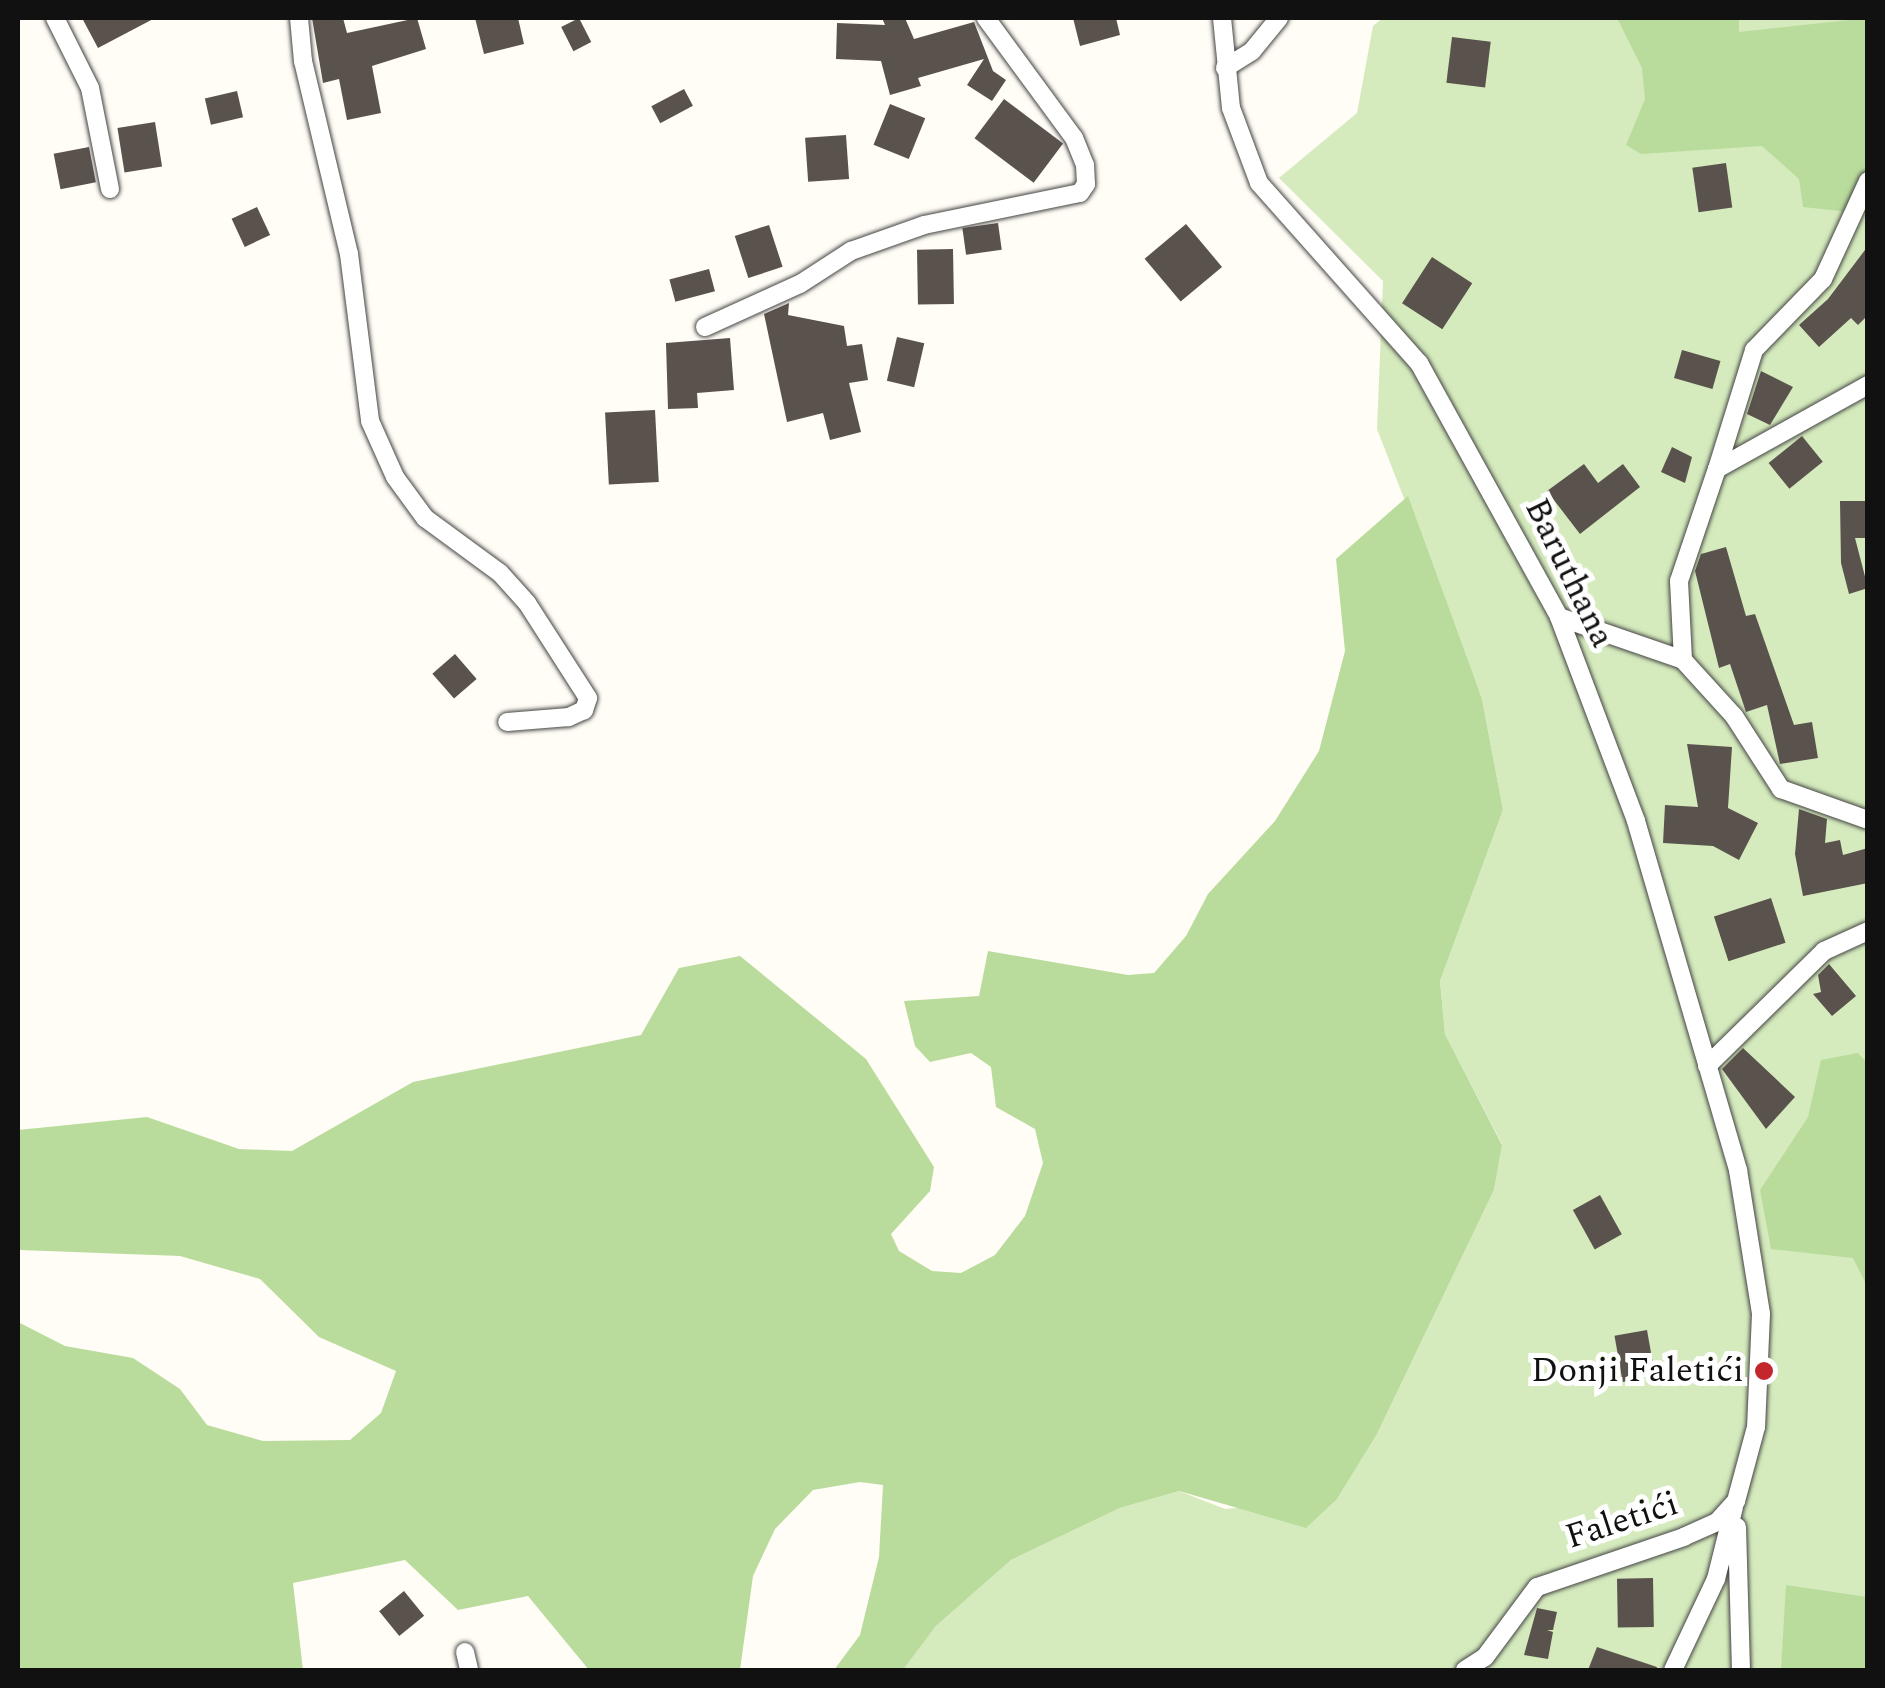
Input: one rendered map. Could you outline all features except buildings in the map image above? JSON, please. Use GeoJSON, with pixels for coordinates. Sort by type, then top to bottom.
{"type":"FeatureCollection","features":[{"type":"Feature","properties":{"kind":"street"},"geometry":{"type":"LineString","coordinates":[[55,18],[90,88],[110,189]]}},
{"type":"Feature","properties":{"kind":"street"},"geometry":{"type":"LineString","coordinates":[[299,18],[302,61],[352,269],[370,421],[395,477],[425,518],[500,573],[527,602],[588,698],[584,710],[569,718],[507,722]]}},
{"type":"Feature","properties":{"kind":"street"},"geometry":{"type":"LineString","coordinates":[[705,327],[800,284],[851,252],[924,225],[1080,192],[1086,184],[1085,165],[1074,138],[986,18]]}},
{"type":"Feature","properties":{"kind":"street","name":"Baruthana"},"geometry":{"type":"LineString","coordinates":[[1222,18],[1225,68],[1239,140],[1259,182],[1419,363],[1559,617],[1636,821],[1738,1170],[1760,1314],[1756,1427],[1736,1501]]}},
{"type":"Feature","properties":{"kind":"street"},"geometry":{"type":"LineString","coordinates":[[1225,68],[1252,50],[1279,18]]}},
{"type":"Feature","properties":{"kind":"street"},"geometry":{"type":"LineString","coordinates":[[1683,660],[1680,582],[1754,350],[1824,279],[1868,181]]}},
{"type":"Feature","properties":{"kind":"street"},"geometry":{"type":"LineString","coordinates":[[1717,469],[1868,384]]}},
{"type":"Feature","properties":{"kind":"street"},"geometry":{"type":"LineString","coordinates":[[1559,617],[1683,660],[1734,716],[1781,788],[1868,820]]}},
{"type":"Feature","properties":{"kind":"street"},"geometry":{"type":"LineString","coordinates":[[1706,1066],[1824,951],[1868,931]]}},
{"type":"Feature","properties":{"kind":"street"},"geometry":{"type":"LineString","coordinates":[[1673,1670],[1716,1579],[1736,1501]]}},
{"type":"Feature","properties":{"kind":"street"},"geometry":{"type":"LineString","coordinates":[[1736,1501],[1741,1670]]}},
{"type":"Feature","properties":{"kind":"street","name":"Faletići"},"geometry":{"type":"LineString","coordinates":[[1465,1670],[1485,1658],[1536,1587],[1684,1537],[1717,1522],[1736,1501]]}},
{"type":"Feature","properties":{"kind":"green space"},"geometry":{"type":"Polygon","coordinates":[[[1383,18],[1867,18],[1867,1670],[903,1670],[936,1626],[1011,1560],[1120,1508],[1179,1491],[1225,1509],[1337,1499],[1377,1434],[1494,1190],[1502,1144],[1445,1034],[1440,981],[1503,810],[1482,699],[1377,429],[1383,281],[1279,178],[1357,113],[1373,26],[1383,18]]]}},
{"type":"Feature","properties":{"kind":"green space"},"geometry":{"type":"Polygon","coordinates":[[[1617,18],[1739,18],[1739,32],[1867,18],[1867,214],[1803,207],[1799,179],[1762,146],[1641,154],[1626,145],[1645,99],[1642,68],[1617,18]]]}},
{"type":"Feature","properties":{"kind":"green space"},"geometry":{"type":"Polygon","coordinates":[[[1408,496],[1482,699],[1503,810],[1440,981],[1445,1034],[1502,1145],[1494,1190],[1377,1434],[1337,1499],[1306,1528],[1179,1491],[1120,1508],[1011,1560],[936,1626],[903,1670],[834,1670],[860,1635],[879,1557],[883,1485],[860,1482],[813,1490],[775,1529],[753,1576],[740,1670],[589,1670],[528,1596],[458,1610],[405,1560],[293,1583],[303,1670],[18,1670],[18,1322],[65,1346],[133,1358],[180,1389],[207,1425],[263,1441],[350,1440],[381,1413],[396,1371],[319,1337],[260,1279],[180,1256],[20,1250],[18,1130],[147,1117],[239,1149],[292,1151],[413,1082],[641,1035],[679,968],[740,956],[866,1059],[934,1167],[930,1191],[891,1234],[899,1251],[932,1271],[961,1273],[995,1255],[1025,1216],[1043,1163],[1035,1129],[996,1107],[991,1067],[971,1053],[930,1062],[915,1046],[904,1001],[979,996],[988,951],[1128,975],[1154,973],[1186,936],[1208,894],[1275,821],[1319,751],[1345,651],[1336,559],[1408,496]]]}},
{"type":"Feature","properties":{"kind":"green space"},"geometry":{"type":"Polygon","coordinates":[[[1858,1053],[1868,1064],[1867,1286],[1853,1258],[1771,1249],[1760,1190],[1808,1117],[1821,1060],[1858,1053]]]}},
{"type":"Feature","properties":{"kind":"green space"},"geometry":{"type":"Polygon","coordinates":[[[1786,1585],[1867,1597],[1867,1670],[1781,1670],[1786,1585]]]}},
{"type":"Feature","properties":{"kind":"place","name":"Donji Faletići"},"geometry":{"type":"Point","coordinates":[1764,1371]}}]}
